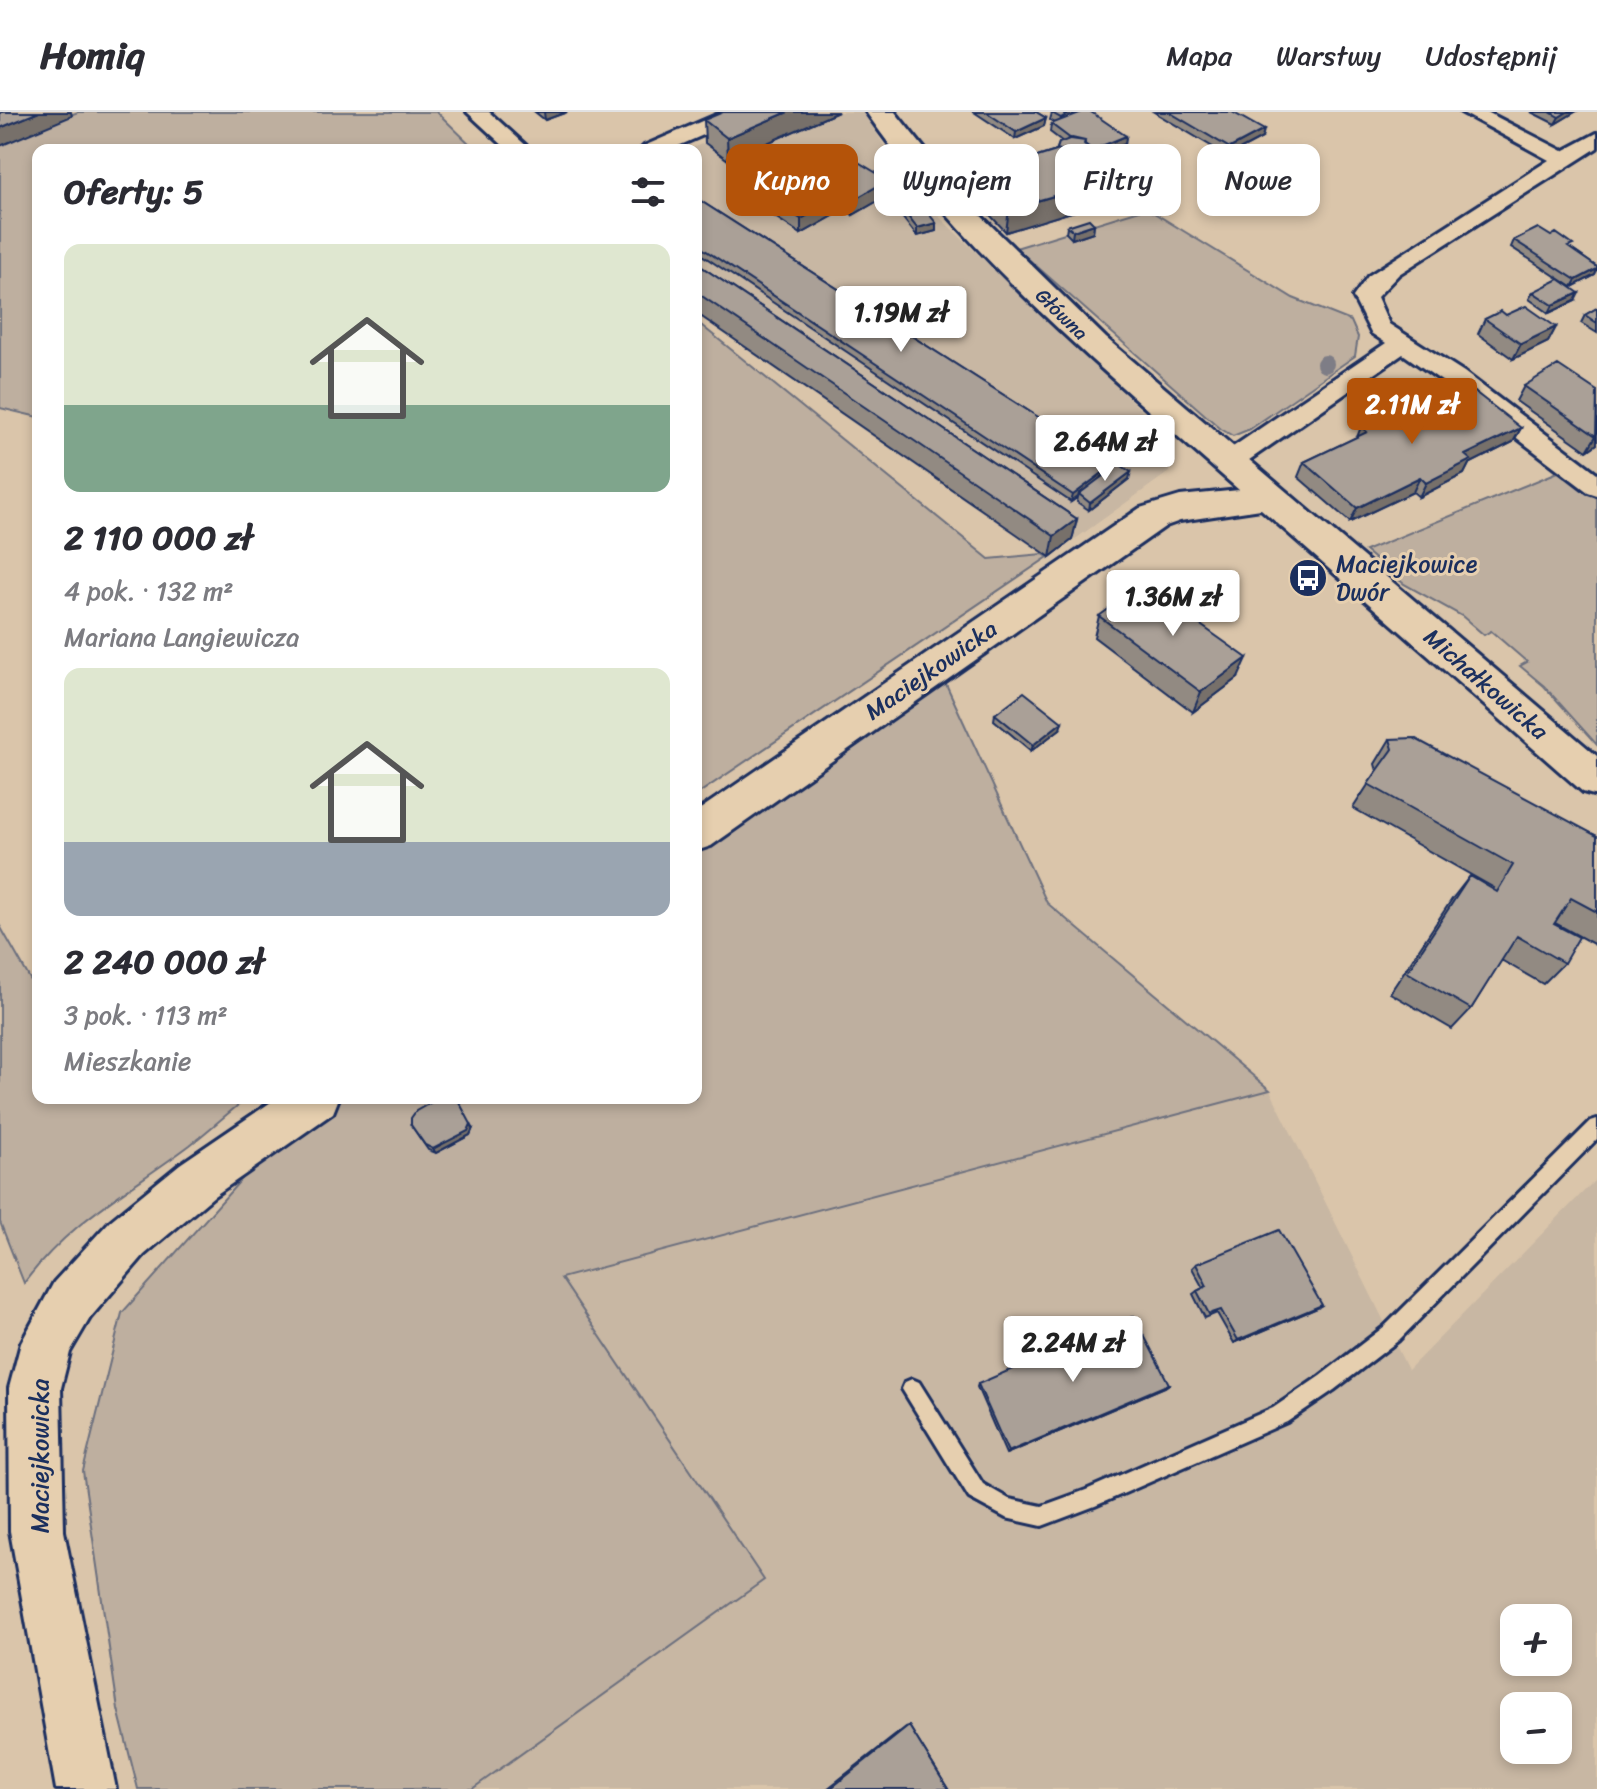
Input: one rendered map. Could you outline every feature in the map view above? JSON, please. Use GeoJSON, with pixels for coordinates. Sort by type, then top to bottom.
{"type":"FeatureCollection","features":[{"type":"Feature","properties":{"kind":"street"},"geometry":{"type":"LineString","coordinates":[[477,112],[513,144]]}},
{"type":"Feature","properties":{"kind":"street"},"geometry":{"type":"LineString","coordinates":[[665,144],[740,112]]}},
{"type":"Feature","properties":{"kind":"street","name":"Główna"},"geometry":{"type":"LineString","coordinates":[[880,112],[957,209],[1020,274],[1094,345],[1230,461]]}},
{"type":"Feature","properties":{"kind":"street"},"geometry":{"type":"LineString","coordinates":[[1471,112],[1564,160]]}},
{"type":"Feature","properties":{"kind":"street"},"geometry":{"type":"LineString","coordinates":[[1597,139],[1376,281],[1365,297],[1368,310],[1379,328],[1400,345],[1455,378],[1597,486]]}},
{"type":"Feature","properties":{"kind":"street"},"geometry":{"type":"LineString","coordinates":[[1230,461],[1400,345]]}},
{"type":"Feature","properties":{"kind":"street","name":"Michałkowicka"},"geometry":{"type":"LineString","coordinates":[[1230,461],[1597,780]]}},
{"type":"Feature","properties":{"kind":"street","name":"Maciejkowicka"},"geometry":{"type":"LineString","coordinates":[[1169,509],[1180,493],[1230,461]]}},
{"type":"Feature","properties":{"kind":"street","name":"Maciejkowicka"},"geometry":{"type":"LineString","coordinates":[[702,830],[1146,521],[1169,509],[1232,505],[1268,494]]}},
{"type":"Feature","properties":{"kind":"street","name":"Maciejkowicka"},"geometry":{"type":"LineString","coordinates":[[86,1789],[37,1531],[35,1388],[40,1366],[58,1321],[87,1280],[119,1245],[197,1180],[307,1104]]}},
{"type":"Feature","properties":{"kind":"lane"},"geometry":{"type":"LineString","coordinates":[[912,1389],[976,1491],[1006,1508],[1042,1516],[1088,1499],[1280,1415],[1327,1383],[1392,1333],[1597,1127]]}},
{"type":"Feature","properties":{"kind":"shaded area"},"geometry":{"type":"Polygon","coordinates":[[[78,112],[437,112],[470,144],[32,144],[32,416],[0,408],[0,142],[78,112]]]}},
{"type":"Feature","properties":{"kind":"shaded area"},"geometry":{"type":"Polygon","coordinates":[[[775,112],[864,112],[883,144],[874,144],[874,216],[938,216],[1168,436],[1169,472],[1050,557],[702,317],[702,144],[775,112]]]}},
{"type":"Feature","properties":{"kind":"shaded area"},"geometry":{"type":"Polygon","coordinates":[[[1120,216],[1159,216],[1293,298],[1351,321],[1358,337],[1355,356],[1250,429],[1233,436],[1221,429],[1016,248],[1120,216]]]}},
{"type":"Feature","properties":{"kind":"shaded area"},"geometry":{"type":"Polygon","coordinates":[[[702,326],[989,559],[1043,554],[1048,557],[702,791],[702,326]]]}},
{"type":"Feature","properties":{"kind":"shaded area"},"geometry":{"type":"Polygon","coordinates":[[[1563,470],[1597,498],[1597,745],[1544,686],[1520,666],[1527,662],[1491,631],[1484,635],[1462,616],[1404,584],[1365,551],[1563,470]]]}},
{"type":"Feature","properties":{"kind":"shaded area"},"geometry":{"type":"Polygon","coordinates":[[[940,671],[1047,903],[1270,1090],[561,1278],[764,1580],[472,1789],[138,1789],[118,1709],[83,1471],[122,1313],[264,1154],[334,1104],[702,1104],[702,841],[940,671]]]}},
{"type":"Feature","properties":{"kind":"shaded area"},"geometry":{"type":"Polygon","coordinates":[[[0,926],[32,982],[32,1104],[240,1104],[190,1145],[81,1224],[61,1241],[24,1283],[0,1222],[0,926]]]}},
{"type":"Feature","properties":{"kind":"shaded area"},"geometry":{"type":"Polygon","coordinates":[[[1270,1090],[1408,1370],[1597,1178],[1597,1789],[472,1789],[763,1580],[561,1278],[1270,1090]]]}},
{"type":"Feature","properties":{"kind":"building"},"geometry":{"type":"Polygon","coordinates":[[[2,112],[39,112],[0,128],[2,112]]]}},
{"type":"Feature","properties":{"kind":"building"},"geometry":{"type":"Polygon","coordinates":[[[723,112],[788,112],[727,138],[704,120],[723,112]]]}},
{"type":"Feature","properties":{"kind":"building"},"geometry":{"type":"Polygon","coordinates":[[[986,112],[1036,112],[1046,118],[1016,132],[986,112]]]}},
{"type":"Feature","properties":{"kind":"building"},"geometry":{"type":"Polygon","coordinates":[[[1053,112],[1072,112],[1061,118],[1053,112]]]}},
{"type":"Feature","properties":{"kind":"building"},"geometry":{"type":"Polygon","coordinates":[[[1082,112],[1091,112],[1126,136],[1107,144],[1085,144],[1085,141],[1071,139],[1051,124],[1082,112]]]}},
{"type":"Feature","properties":{"kind":"building"},"geometry":{"type":"Polygon","coordinates":[[[1169,112],[1232,112],[1264,130],[1238,144],[1223,144],[1169,112]]]}},
{"type":"Feature","properties":{"kind":"building"},"geometry":{"type":"Polygon","coordinates":[[[1550,112],[1567,112],[1559,117],[1550,112]]]}},
{"type":"Feature","properties":{"kind":"building"},"geometry":{"type":"Polygon","coordinates":[[[1072,138],[1085,141],[1084,144],[1059,143],[1072,138]]]}},
{"type":"Feature","properties":{"kind":"building"},"geometry":{"type":"Polygon","coordinates":[[[1055,152],[1055,196],[1039,200],[1039,156],[1055,152]]]}},
{"type":"Feature","properties":{"kind":"building"},"geometry":{"type":"Polygon","coordinates":[[[858,162],[874,172],[874,188],[858,197],[858,162]]]}},
{"type":"Feature","properties":{"kind":"building"},"geometry":{"type":"Polygon","coordinates":[[[702,202],[1113,465],[1073,495],[702,248],[702,202]]]}},
{"type":"Feature","properties":{"kind":"building"},"geometry":{"type":"Polygon","coordinates":[[[908,216],[931,216],[936,223],[917,228],[908,216]]]}},
{"type":"Feature","properties":{"kind":"building"},"geometry":{"type":"Polygon","coordinates":[[[1089,219],[1094,224],[1073,231],[1067,226],[1089,219]]]}},
{"type":"Feature","properties":{"kind":"building"},"geometry":{"type":"Polygon","coordinates":[[[1538,228],[1551,236],[1556,233],[1573,245],[1568,247],[1597,269],[1576,280],[1514,240],[1538,228]]]}},
{"type":"Feature","properties":{"kind":"building"},"geometry":{"type":"Polygon","coordinates":[[[702,267],[1077,519],[1054,536],[702,296],[702,267]]]}},
{"type":"Feature","properties":{"kind":"building"},"geometry":{"type":"Polygon","coordinates":[[[1559,279],[1579,293],[1553,305],[1533,292],[1559,279]]]}},
{"type":"Feature","properties":{"kind":"building"},"geometry":{"type":"Polygon","coordinates":[[[1526,306],[1556,327],[1521,344],[1485,319],[1501,311],[1506,315],[1526,306]]]}},
{"type":"Feature","properties":{"kind":"building"},"geometry":{"type":"Polygon","coordinates":[[[1597,308],[1597,323],[1585,315],[1597,308]]]}},
{"type":"Feature","properties":{"kind":"building"},"geometry":{"type":"Polygon","coordinates":[[[1558,365],[1597,391],[1596,436],[1524,386],[1558,365]]]}},
{"type":"Feature","properties":{"kind":"building"},"geometry":{"type":"Polygon","coordinates":[[[1466,385],[1521,428],[1465,455],[1471,460],[1426,483],[1420,477],[1357,508],[1304,462],[1367,432],[1361,427],[1399,409],[1405,414],[1466,385]]]}},
{"type":"Feature","properties":{"kind":"building"},"geometry":{"type":"Polygon","coordinates":[[[1119,464],[1131,472],[1090,503],[1079,494],[1119,464]]]}},
{"type":"Feature","properties":{"kind":"building"},"geometry":{"type":"Polygon","coordinates":[[[1143,584],[1247,658],[1201,692],[1099,616],[1143,584]]]}},
{"type":"Feature","properties":{"kind":"building"},"geometry":{"type":"Polygon","coordinates":[[[1024,692],[1062,722],[1033,745],[995,714],[1024,692]]]}},
{"type":"Feature","properties":{"kind":"building"},"geometry":{"type":"Polygon","coordinates":[[[1414,738],[1597,836],[1597,912],[1571,898],[1554,924],[1579,937],[1564,963],[1517,936],[1471,1009],[1407,972],[1470,876],[1497,892],[1513,865],[1368,784],[1393,749],[1390,739],[1414,738]]]}},
{"type":"Feature","properties":{"kind":"building"},"geometry":{"type":"Polygon","coordinates":[[[428,1104],[460,1104],[471,1124],[468,1131],[433,1149],[425,1145],[411,1125],[416,1111],[428,1104]]]}},
{"type":"Feature","properties":{"kind":"building"},"geometry":{"type":"Polygon","coordinates":[[[1279,1230],[1322,1305],[1238,1340],[1221,1310],[1209,1314],[1197,1291],[1207,1286],[1196,1264],[1279,1230]]]}},
{"type":"Feature","properties":{"kind":"building"},"geometry":{"type":"Polygon","coordinates":[[[1134,1316],[1169,1384],[1008,1452],[978,1384],[1134,1316]]]}},
{"type":"Feature","properties":{"kind":"building"},"geometry":{"type":"Polygon","coordinates":[[[909,1726],[948,1789],[830,1789],[909,1726]]]}},
{"type":"Feature","properties":{"kind":"place","name":"Maciejkowice Dwór"},"geometry":{"type":"Point","coordinates":[1308,578]}}]}
